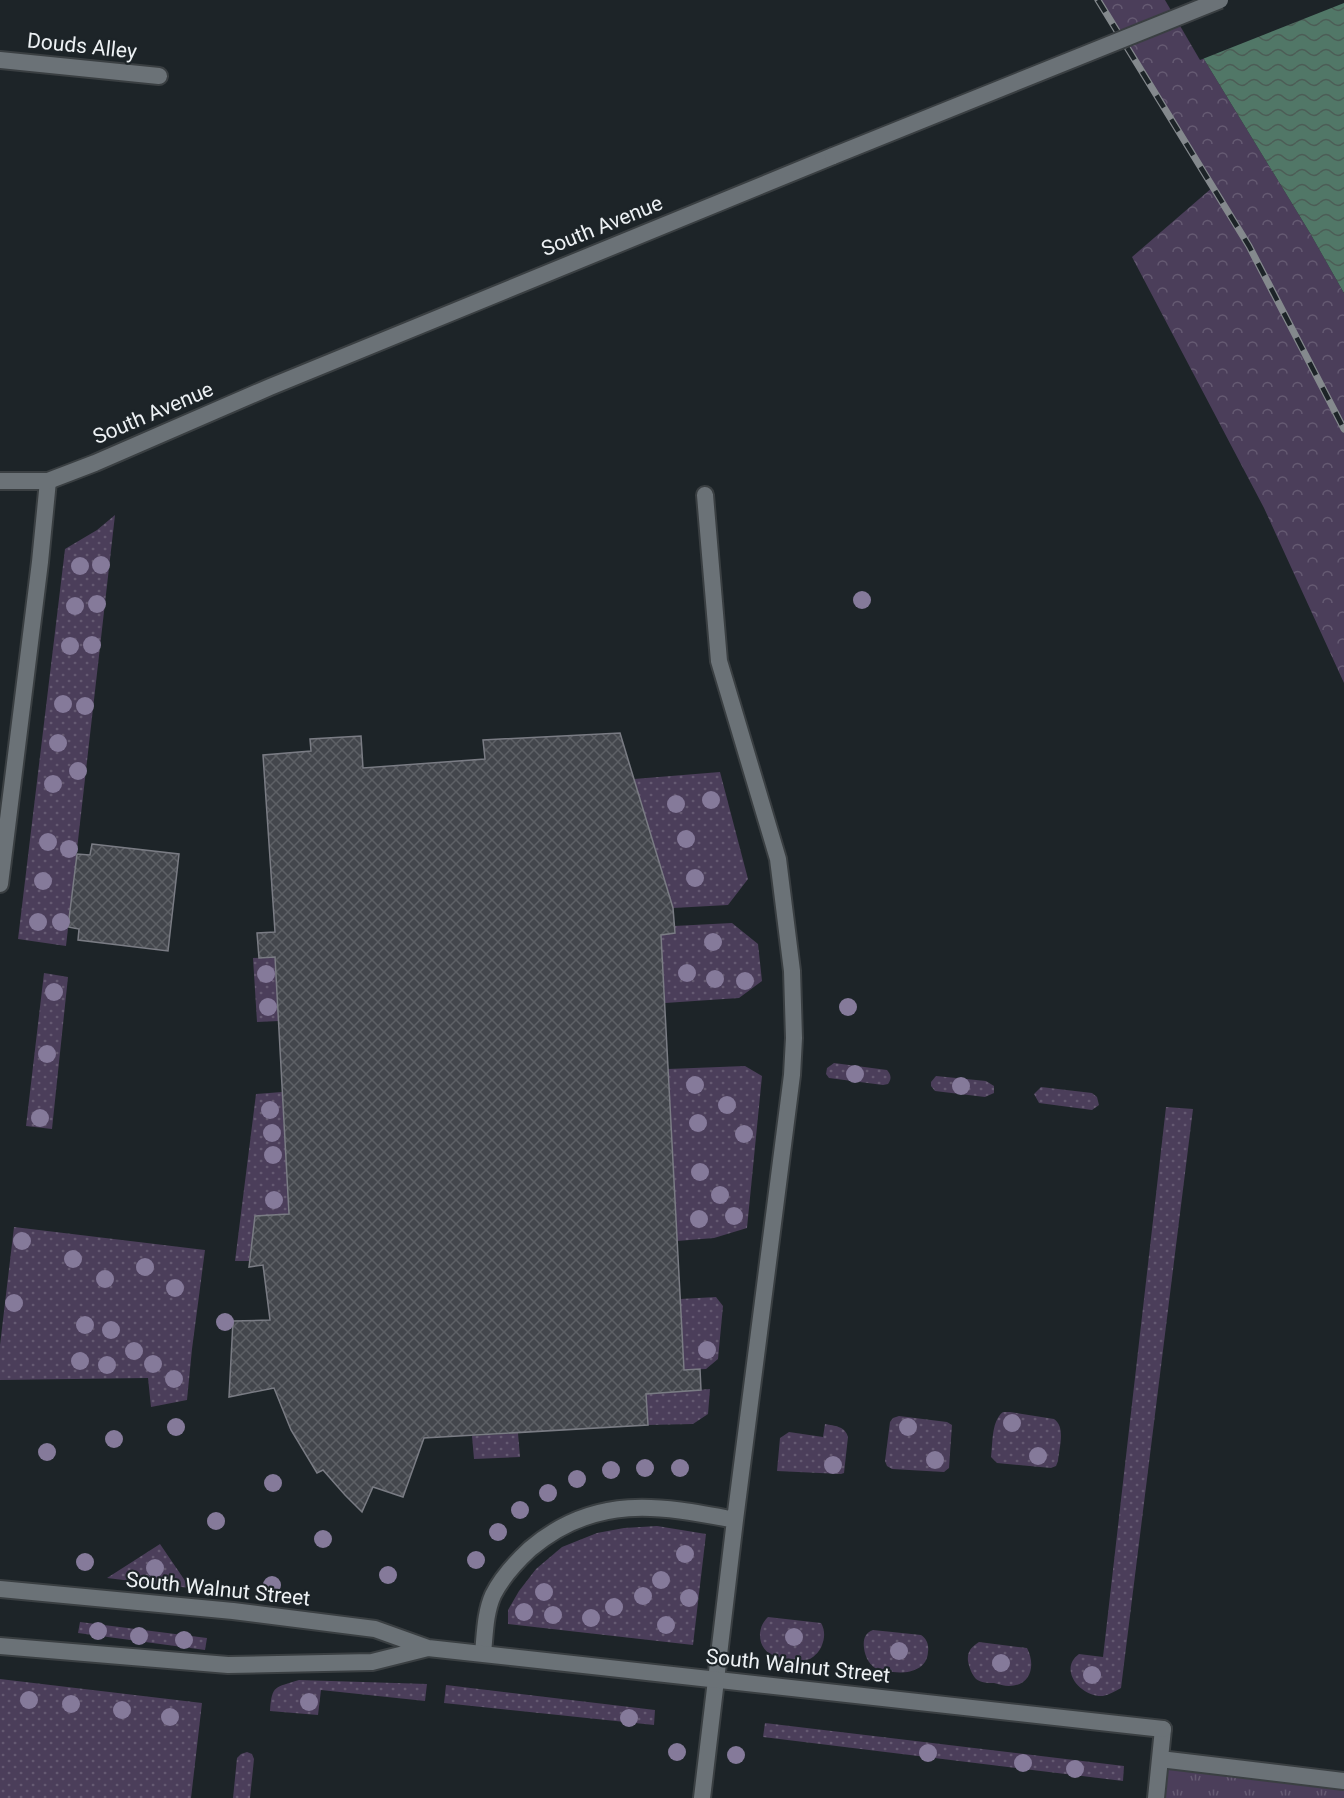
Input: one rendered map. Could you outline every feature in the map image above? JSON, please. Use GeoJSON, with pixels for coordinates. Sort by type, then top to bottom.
{"type":"FeatureCollection","features":[{"type":"Feature","properties":{"kind":"street","name":"South Avenue"},"geometry":{"type":"LineString","coordinates":[[0,481],[48,481],[280,383],[833,156],[1220,0]]}},
{"type":"Feature","properties":{"kind":"street","name":"Douds Alley"},"geometry":{"type":"LineString","coordinates":[[0,60],[159,76]]}},
{"type":"Feature","properties":{"kind":"street"},"geometry":{"type":"LineString","coordinates":[[0,884],[48,481]]}},
{"type":"Feature","properties":{"kind":"street"},"geometry":{"type":"LineString","coordinates":[[702,1798],[795,1038],[792,971],[778,859],[719,661],[705,495]]}},
{"type":"Feature","properties":{"kind":"street"},"geometry":{"type":"LineString","coordinates":[[483,1653],[488,1611],[493,1594],[514,1563],[544,1537],[569,1522],[608,1510],[644,1507],[686,1511],[735,1521]]}},
{"type":"Feature","properties":{"kind":"street","name":"South Walnut Street"},"geometry":{"type":"LineString","coordinates":[[0,1589],[233,1611],[375,1629],[429,1648],[1163,1729],[1160,1759]]}},
{"type":"Feature","properties":{"kind":"street","name":"South Walnut Street"},"geometry":{"type":"LineString","coordinates":[[0,1646],[228,1665],[372,1662],[429,1648]]}},
{"type":"Feature","properties":{"kind":"street"},"geometry":{"type":"LineString","coordinates":[[1156,1798],[1160,1759],[1344,1780]]}},
{"type":"Feature","properties":{"kind":"green space"},"geometry":{"type":"Polygon","coordinates":[[[1098,0],[1168,0],[1344,293],[1344,683],[1264,508],[1132,257],[1213,187],[1098,0]]]}},
{"type":"Feature","properties":{"kind":"green space"},"geometry":{"type":"Polygon","coordinates":[[[115,515],[66,946],[18,939],[65,549],[97,530],[115,515]]]}},
{"type":"Feature","properties":{"kind":"green space"},"geometry":{"type":"Polygon","coordinates":[[[720,772],[748,879],[728,905],[673,908],[634,779],[720,772]]]}},
{"type":"Feature","properties":{"kind":"green space"},"geometry":{"type":"Polygon","coordinates":[[[732,923],[758,944],[762,981],[739,998],[665,1003],[661,935],[674,926],[732,923]]]}},
{"type":"Feature","properties":{"kind":"green space"},"geometry":{"type":"Polygon","coordinates":[[[275,957],[279,1021],[257,1022],[253,958],[275,957]]]}},
{"type":"Feature","properties":{"kind":"green space"},"geometry":{"type":"Polygon","coordinates":[[[44,973],[68,977],[52,1129],[26,1126],[44,973]]]}},
{"type":"Feature","properties":{"kind":"green space"},"geometry":{"type":"Polygon","coordinates":[[[834,1063],[887,1070],[890,1080],[888,1084],[883,1085],[829,1078],[826,1074],[827,1068],[834,1063]]]}},
{"type":"Feature","properties":{"kind":"green space"},"geometry":{"type":"Polygon","coordinates":[[[745,1066],[762,1076],[747,1228],[714,1238],[677,1241],[668,1069],[745,1066]]]}},
{"type":"Feature","properties":{"kind":"green space"},"geometry":{"type":"Polygon","coordinates":[[[936,1076],[986,1081],[994,1086],[994,1093],[985,1097],[935,1091],[931,1082],[936,1076]]]}},
{"type":"Feature","properties":{"kind":"green space"},"geometry":{"type":"Polygon","coordinates":[[[1041,1087],[1092,1093],[1097,1097],[1099,1105],[1092,1110],[1039,1103],[1034,1094],[1041,1087]]]}},
{"type":"Feature","properties":{"kind":"green space"},"geometry":{"type":"Polygon","coordinates":[[[282,1092],[289,1214],[255,1216],[249,1261],[235,1261],[256,1094],[282,1092]]]}},
{"type":"Feature","properties":{"kind":"green space"},"geometry":{"type":"Polygon","coordinates":[[[1166,1107],[1193,1109],[1121,1688],[1103,1696],[1087,1692],[1080,1687],[1074,1681],[1071,1667],[1073,1660],[1079,1654],[1103,1657],[1166,1107]]]}},
{"type":"Feature","properties":{"kind":"green space"},"geometry":{"type":"Polygon","coordinates":[[[14,1227],[205,1250],[187,1400],[151,1407],[148,1378],[0,1380],[0,1345],[14,1227]]]}},
{"type":"Feature","properties":{"kind":"green space"},"geometry":{"type":"Polygon","coordinates":[[[716,1297],[723,1306],[718,1359],[706,1369],[684,1370],[680,1299],[716,1297]]]}},
{"type":"Feature","properties":{"kind":"green space"},"geometry":{"type":"Polygon","coordinates":[[[710,1389],[708,1414],[693,1424],[648,1425],[646,1394],[710,1389]]]}},
{"type":"Feature","properties":{"kind":"green space"},"geometry":{"type":"Polygon","coordinates":[[[1003,1412],[1054,1419],[1058,1423],[1061,1438],[1056,1466],[1051,1468],[997,1463],[991,1457],[994,1427],[1003,1412]]]}},
{"type":"Feature","properties":{"kind":"green space"},"geometry":{"type":"Polygon","coordinates":[[[899,1416],[947,1422],[952,1425],[949,1468],[944,1472],[892,1469],[887,1466],[885,1461],[890,1422],[899,1416]]]}},
{"type":"Feature","properties":{"kind":"green space"},"geometry":{"type":"Polygon","coordinates":[[[825,1424],[836,1426],[847,1433],[844,1473],[777,1471],[780,1438],[789,1432],[823,1437],[825,1424]]]}},
{"type":"Feature","properties":{"kind":"green space"},"geometry":{"type":"Polygon","coordinates":[[[518,1433],[520,1457],[474,1459],[472,1436],[518,1433]]]}},
{"type":"Feature","properties":{"kind":"green space"},"geometry":{"type":"Polygon","coordinates":[[[657,1526],[706,1534],[693,1645],[508,1624],[508,1610],[519,1591],[536,1569],[562,1547],[597,1533],[624,1528],[657,1526]]]}},
{"type":"Feature","properties":{"kind":"green space"},"geometry":{"type":"Polygon","coordinates":[[[160,1544],[190,1588],[107,1578],[160,1544]]]}},
{"type":"Feature","properties":{"kind":"green space"},"geometry":{"type":"Polygon","coordinates":[[[768,1617],[821,1623],[824,1636],[820,1649],[812,1658],[805,1660],[774,1656],[769,1653],[760,1640],[762,1624],[768,1617]]]}},
{"type":"Feature","properties":{"kind":"green space"},"geometry":{"type":"Polygon","coordinates":[[[80,1622],[207,1638],[205,1650],[78,1633],[80,1622]]]}},
{"type":"Feature","properties":{"kind":"green space"},"geometry":{"type":"Polygon","coordinates":[[[873,1630],[921,1635],[928,1647],[927,1658],[916,1670],[884,1672],[876,1669],[868,1661],[864,1648],[865,1637],[873,1630]]]}},
{"type":"Feature","properties":{"kind":"green space"},"geometry":{"type":"Polygon","coordinates":[[[979,1642],[1027,1648],[1031,1667],[1027,1678],[1016,1685],[1009,1686],[976,1679],[970,1668],[968,1655],[979,1642]]]}},
{"type":"Feature","properties":{"kind":"green space"},"geometry":{"type":"Polygon","coordinates":[[[0,1679],[202,1703],[191,1798],[0,1798],[0,1679]]]}},
{"type":"Feature","properties":{"kind":"green space"},"geometry":{"type":"Polygon","coordinates":[[[299,1680],[427,1684],[425,1701],[321,1690],[318,1715],[270,1711],[272,1696],[276,1688],[299,1680]]]}},
{"type":"Feature","properties":{"kind":"green space"},"geometry":{"type":"Polygon","coordinates":[[[446,1685],[655,1710],[654,1725],[444,1703],[446,1685]]]}},
{"type":"Feature","properties":{"kind":"green space"},"geometry":{"type":"Polygon","coordinates":[[[765,1723],[1124,1766],[1123,1781],[763,1737],[765,1723]]]}},
{"type":"Feature","properties":{"kind":"green space"},"geometry":{"type":"Polygon","coordinates":[[[247,1752],[252,1754],[254,1759],[250,1798],[233,1798],[237,1758],[247,1752]]]}},
{"type":"Feature","properties":{"kind":"green space"},"geometry":{"type":"Polygon","coordinates":[[[1160,1759],[1344,1781],[1344,1798],[1156,1798],[1160,1759]]]}},
{"type":"Feature","properties":{"kind":"water"},"geometry":{"type":"Polygon","coordinates":[[[1168,0],[1344,0],[1344,293],[1310,233],[1168,0]]]}},
{"type":"Feature","properties":{"kind":"pier"},"geometry":{"type":"Polygon","coordinates":[[[1165,0],[1344,0],[1344,3],[1200,60],[1165,0]]]}},
{"type":"Feature","properties":{"kind":"building"},"geometry":{"type":"Polygon","coordinates":[[[620,733],[673,908],[675,933],[661,935],[684,1370],[700,1369],[701,1390],[646,1394],[648,1425],[424,1438],[403,1497],[373,1487],[362,1512],[323,1470],[317,1473],[291,1430],[274,1388],[229,1397],[233,1321],[270,1320],[263,1265],[249,1267],[255,1216],[289,1214],[275,957],[259,958],[257,933],[275,932],[263,755],[311,751],[310,739],[361,736],[363,768],[485,759],[483,740],[620,733]]]}},
{"type":"Feature","properties":{"kind":"building"},"geometry":{"type":"Polygon","coordinates":[[[92,844],[179,854],[168,951],[78,940],[79,929],[68,927],[77,854],[90,855],[92,844]]]}},
{"type":"Feature","properties":{"kind":"railway"},"geometry":{"type":"LineString","coordinates":[[1098,0],[1249,246],[1344,429]]}}]}
